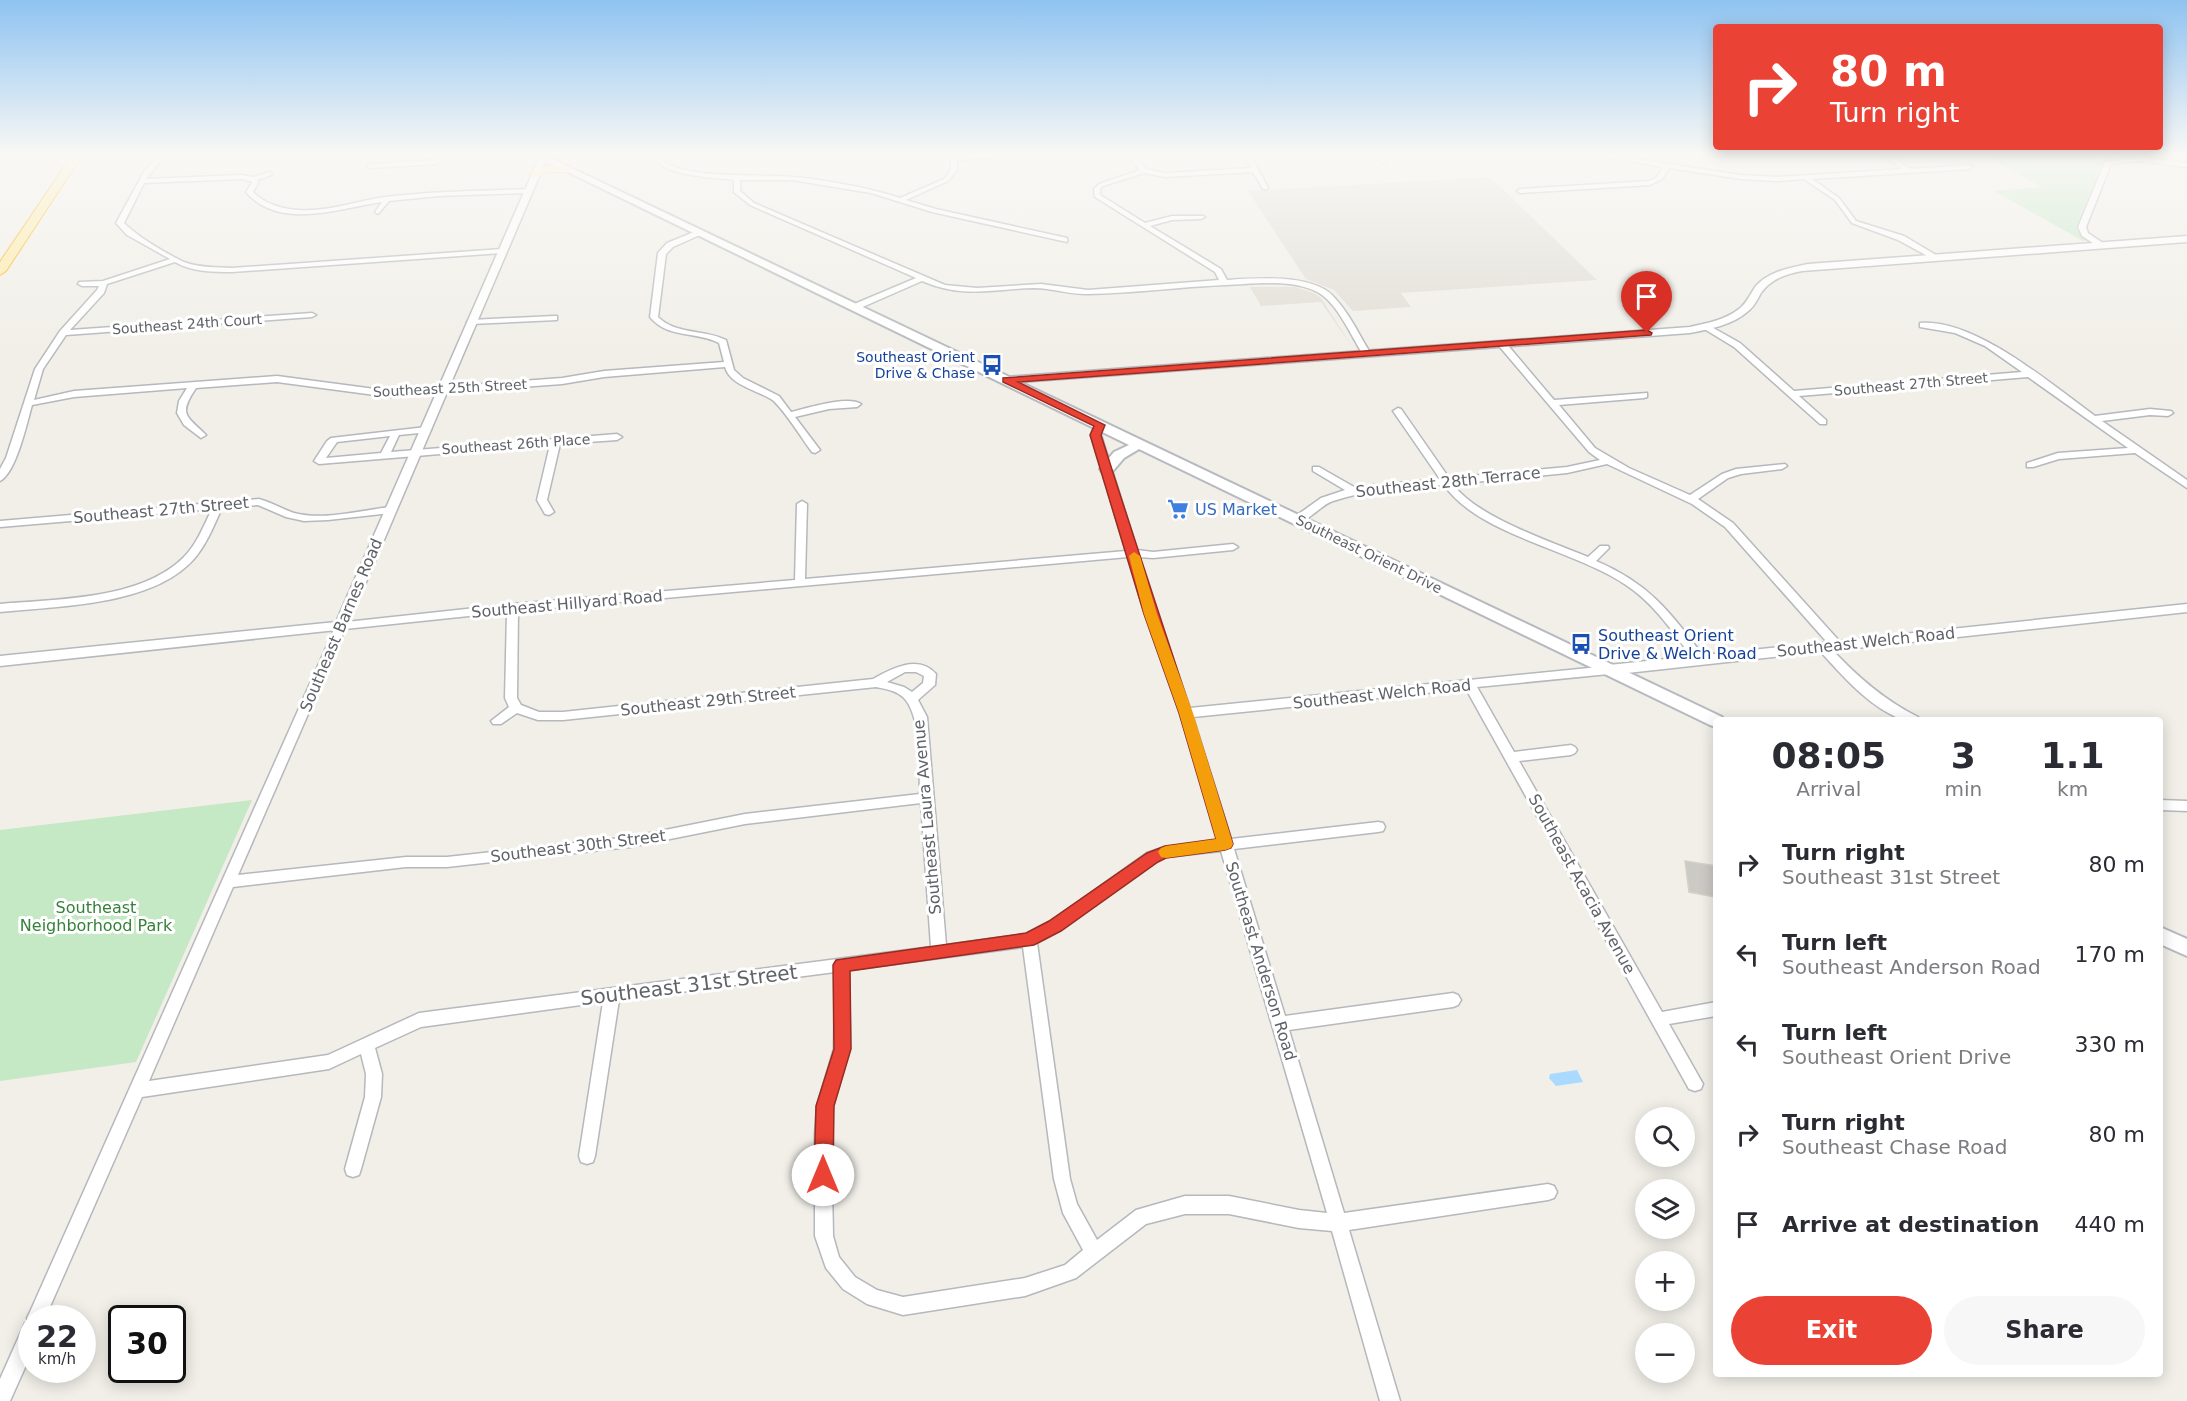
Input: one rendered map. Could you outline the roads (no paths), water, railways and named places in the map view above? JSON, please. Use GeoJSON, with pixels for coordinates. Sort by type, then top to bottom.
{"type":"FeatureCollection","features":[{"type":"Feature","properties":{"kind":"highway"},"geometry":{"type":"LineString","coordinates":[[0,253],[23,219]]}},
{"type":"Feature","properties":{"kind":"highway"},"geometry":{"type":"LineString","coordinates":[[0,271],[34,219]]}},
{"type":"Feature","properties":{"kind":"main road","name":"Southeast Orient Drive"},"geometry":{"type":"LineString","coordinates":[[672,219],[1713,720]]}},
{"type":"Feature","properties":{"kind":"main road"},"geometry":{"type":"LineString","coordinates":[[1107,469],[1119,455],[1140,444]]}},
{"type":"Feature","properties":{"kind":"main road"},"geometry":{"type":"LineString","coordinates":[[2163,936],[2187,948]]}},
{"type":"Feature","properties":{"kind":"street"},"geometry":{"type":"LineString","coordinates":[[121,219],[120,223],[130,233],[176,260],[198,268],[232,270],[502,251]]}},
{"type":"Feature","properties":{"kind":"street","name":"Southeast Barnes Road"},"geometry":{"type":"LineString","coordinates":[[42,1305],[341,626],[515,219]]}},
{"type":"Feature","properties":{"kind":"street"},"geometry":{"type":"LineString","coordinates":[[787,219],[943,287],[962,291],[1045,286],[1085,292],[1225,283],[1286,282],[1317,288],[1329,297],[1367,354]]}},
{"type":"Feature","properties":{"kind":"street"},"geometry":{"type":"LineString","coordinates":[[972,219],[1064,240]]}},
{"type":"Feature","properties":{"kind":"street"},"geometry":{"type":"LineString","coordinates":[[1136,219],[1218,271],[1225,283]]}},
{"type":"Feature","properties":{"kind":"street"},"geometry":{"type":"LineString","coordinates":[[1145,225],[1167,219]]}},
{"type":"Feature","properties":{"kind":"street"},"geometry":{"type":"LineString","coordinates":[[1852,219],[1901,238],[1933,257]]}},
{"type":"Feature","properties":{"kind":"street"},"geometry":{"type":"LineString","coordinates":[[2085,219],[2082,227],[2085,234],[2102,245]]}},
{"type":"Feature","properties":{"kind":"street"},"geometry":{"type":"LineString","coordinates":[[699,232],[670,244],[662,253],[653,312],[657,322],[669,329],[717,338],[726,347],[727,364],[740,380],[770,394],[790,415],[814,450]]}},
{"type":"Feature","properties":{"kind":"street"},"geometry":{"type":"LineString","coordinates":[[1006,380],[1673,331],[1706,327],[1738,314],[1749,306],[1765,283],[1791,271],[1824,264],[2187,239]]}},
{"type":"Feature","properties":{"kind":"street"},"geometry":{"type":"LineString","coordinates":[[82,284],[104,283],[176,260]]}},
{"type":"Feature","properties":{"kind":"street"},"geometry":{"type":"LineString","coordinates":[[855,307],[922,278]]}},
{"type":"Feature","properties":{"kind":"street"},"geometry":{"type":"LineString","coordinates":[[0,478],[11,458],[39,369],[63,333],[101,291],[104,283]]}},
{"type":"Feature","properties":{"kind":"street","name":"Southeast 24th Court"},"geometry":{"type":"LineString","coordinates":[[63,333],[312,315]]}},
{"type":"Feature","properties":{"kind":"street"},"geometry":{"type":"LineString","coordinates":[[471,322],[554,318]]}},
{"type":"Feature","properties":{"kind":"street"},"geometry":{"type":"LineString","coordinates":[[1923,326],[1945,328],[1979,339],[2187,485]]}},
{"type":"Feature","properties":{"kind":"street"},"geometry":{"type":"LineString","coordinates":[[1706,327],[1737,345],[1823,422]]}},
{"type":"Feature","properties":{"kind":"street"},"geometry":{"type":"LineString","coordinates":[[1502,344],[1592,450],[1606,460],[1693,498],[1729,525],[1830,646],[1855,682],[1875,699],[1908,717]]}},
{"type":"Feature","properties":{"kind":"street","name":"Southeast 25th Street"},"geometry":{"type":"LineString","coordinates":[[30,403],[74,394],[277,379],[377,394],[727,364]]}},
{"type":"Feature","properties":{"kind":"street","name":"Southeast 27th Street"},"geometry":{"type":"LineString","coordinates":[[1792,393],[2029,374]]}},
{"type":"Feature","properties":{"kind":"street"},"geometry":{"type":"LineString","coordinates":[[193,386],[183,399],[180,411],[184,421],[201,435]]}},
{"type":"Feature","properties":{"kind":"street"},"geometry":{"type":"LineString","coordinates":[[1552,403],[1644,395]]}},
{"type":"Feature","properties":{"kind":"street"},"geometry":{"type":"LineString","coordinates":[[790,415],[830,406],[857,404]]}},
{"type":"Feature","properties":{"kind":"street"},"geometry":{"type":"LineString","coordinates":[[1398,411],[1457,495],[1478,512],[1617,574],[1643,591],[1663,611],[1700,660]]}},
{"type":"Feature","properties":{"kind":"street"},"geometry":{"type":"LineString","coordinates":[[2092,418],[2150,412],[2168,413]]}},
{"type":"Feature","properties":{"kind":"street","name":"Southeast Anderson Road"},"geometry":{"type":"LineString","coordinates":[[1100,425],[1095,435],[1134,553],[1151,614],[1186,713],[1390,1401]]}},
{"type":"Feature","properties":{"kind":"street"},"geometry":{"type":"LineString","coordinates":[[385,455],[396,432],[426,430]]}},
{"type":"Feature","properties":{"kind":"street","name":"Southeast 26th Place"},"geometry":{"type":"LineString","coordinates":[[396,432],[334,440],[319,461],[617,437]]}},
{"type":"Feature","properties":{"kind":"street"},"geometry":{"type":"LineString","coordinates":[[549,512],[542,500],[556,441]]}},
{"type":"Feature","properties":{"kind":"street"},"geometry":{"type":"LineString","coordinates":[[2030,465],[2058,456],[2135,450]]}},
{"type":"Feature","properties":{"kind":"street","name":"Southeast 28th Terrace"},"geometry":{"type":"LineString","coordinates":[[1297,520],[1325,500],[1352,490],[1567,470],[1606,460]]}},
{"type":"Feature","properties":{"kind":"street"},"geometry":{"type":"LineString","coordinates":[[1693,498],[1725,476],[1738,471],[1782,466]]}},
{"type":"Feature","properties":{"kind":"street"},"geometry":{"type":"LineString","coordinates":[[1316,469],[1352,490]]}},
{"type":"Feature","properties":{"kind":"street","name":"Southeast 27th Street"},"geometry":{"type":"LineString","coordinates":[[0,524],[259,502],[275,506],[295,516],[313,517],[391,510]]}},
{"type":"Feature","properties":{"kind":"street"},"geometry":{"type":"LineString","coordinates":[[800,583],[802,504]]}},
{"type":"Feature","properties":{"kind":"street"},"geometry":{"type":"LineString","coordinates":[[0,608],[116,595],[154,582],[189,559],[219,505]]}},
{"type":"Feature","properties":{"kind":"street","name":"Southeast Hillyard Road"},"geometry":{"type":"LineString","coordinates":[[0,661],[513,608],[1134,553],[1154,555],[1233,547]]}},
{"type":"Feature","properties":{"kind":"street"},"geometry":{"type":"LineString","coordinates":[[1589,562],[1604,548]]}},
{"type":"Feature","properties":{"kind":"street"},"geometry":{"type":"LineString","coordinates":[[497,721],[516,708],[511,698],[513,608]]}},
{"type":"Feature","properties":{"kind":"street","name":"Southeast Welch Road"},"geometry":{"type":"LineString","coordinates":[[1186,713],[2187,608]]}},
{"type":"Feature","properties":{"kind":"street"},"geometry":{"type":"LineString","coordinates":[[876,683],[903,668],[924,669],[930,674],[929,685],[912,699]]}},
{"type":"Feature","properties":{"kind":"street","name":"Southeast 29th Street"},"geometry":{"type":"LineString","coordinates":[[516,708],[538,716],[563,716],[876,683],[900,690]]}},
{"type":"Feature","properties":{"kind":"street","name":"Southeast Acacia Avenue"},"geometry":{"type":"LineString","coordinates":[[1469,684],[1695,1084]]}},
{"type":"Feature","properties":{"kind":"street","name":"Southeast Laura Avenue"},"geometry":{"type":"LineString","coordinates":[[900,690],[909,694],[921,717],[939,951]]}},
{"type":"Feature","properties":{"kind":"street"},"geometry":{"type":"LineString","coordinates":[[1510,757],[1571,750]]}},
{"type":"Feature","properties":{"kind":"street","name":"Southeast 30th Street"},"geometry":{"type":"LineString","coordinates":[[229,882],[406,862],[447,862],[630,842],[745,819],[926,798]]}},
{"type":"Feature","properties":{"kind":"street"},"geometry":{"type":"LineString","coordinates":[[2163,805],[2187,806]]}},
{"type":"Feature","properties":{"kind":"street","name":"Southeast 31st Street"},"geometry":{"type":"LineString","coordinates":[[136,1090],[329,1062],[419,1020],[1029,940],[1055,926],[1152,857],[1165,852],[1378,827]]}},
{"type":"Feature","properties":{"kind":"street"},"geometry":{"type":"LineString","coordinates":[[1029,940],[1062,1179],[1069,1207],[1094,1252]]}},
{"type":"Feature","properties":{"kind":"street"},"geometry":{"type":"LineString","coordinates":[[842,965],[842,1049],[825,1106],[824,1236],[832,1262],[849,1284],[873,1298],[903,1306],[1025,1287],[1070,1272],[1142,1216],[1185,1205],[1230,1205],[1299,1219],[1338,1223],[1548,1192]]}},
{"type":"Feature","properties":{"kind":"street"},"geometry":{"type":"LineString","coordinates":[[587,1156],[612,994]]}},
{"type":"Feature","properties":{"kind":"street"},"geometry":{"type":"LineString","coordinates":[[1280,1024],[1453,1000]]}},
{"type":"Feature","properties":{"kind":"street"},"geometry":{"type":"LineString","coordinates":[[1658,1019],[1713,1010]]}},
{"type":"Feature","properties":{"kind":"street"},"geometry":{"type":"LineString","coordinates":[[353,1169],[374,1097],[374,1074],[367,1046]]}},
{"type":"Feature","properties":{"kind":"street"},"geometry":{"type":"LineString","coordinates":[[0,1401],[18,1361]]}},
{"type":"Feature","properties":{"kind":"water"},"geometry":{"type":"Polygon","coordinates":[[[1577,1070],[1583,1082],[1556,1086],[1549,1078],[1550,1074],[1577,1070]]]}},
{"type":"Feature","properties":{"kind":"place","name":"Southeast Orient Drive & Chase"},"geometry":{"type":"Point","coordinates":[992,365]}},
{"type":"Feature","properties":{"kind":"place","name":"US Market"},"geometry":{"type":"Point","coordinates":[1178,509]}},
{"type":"Feature","properties":{"kind":"place","name":"Southeast Orient Drive & Welch Road"},"geometry":{"type":"Point","coordinates":[1581,644]}},
{"type":"Feature","properties":{"kind":"park label","name":"Southeast Neighborhood Park"},"geometry":{"type":"Point","coordinates":[96,916]}}]}
